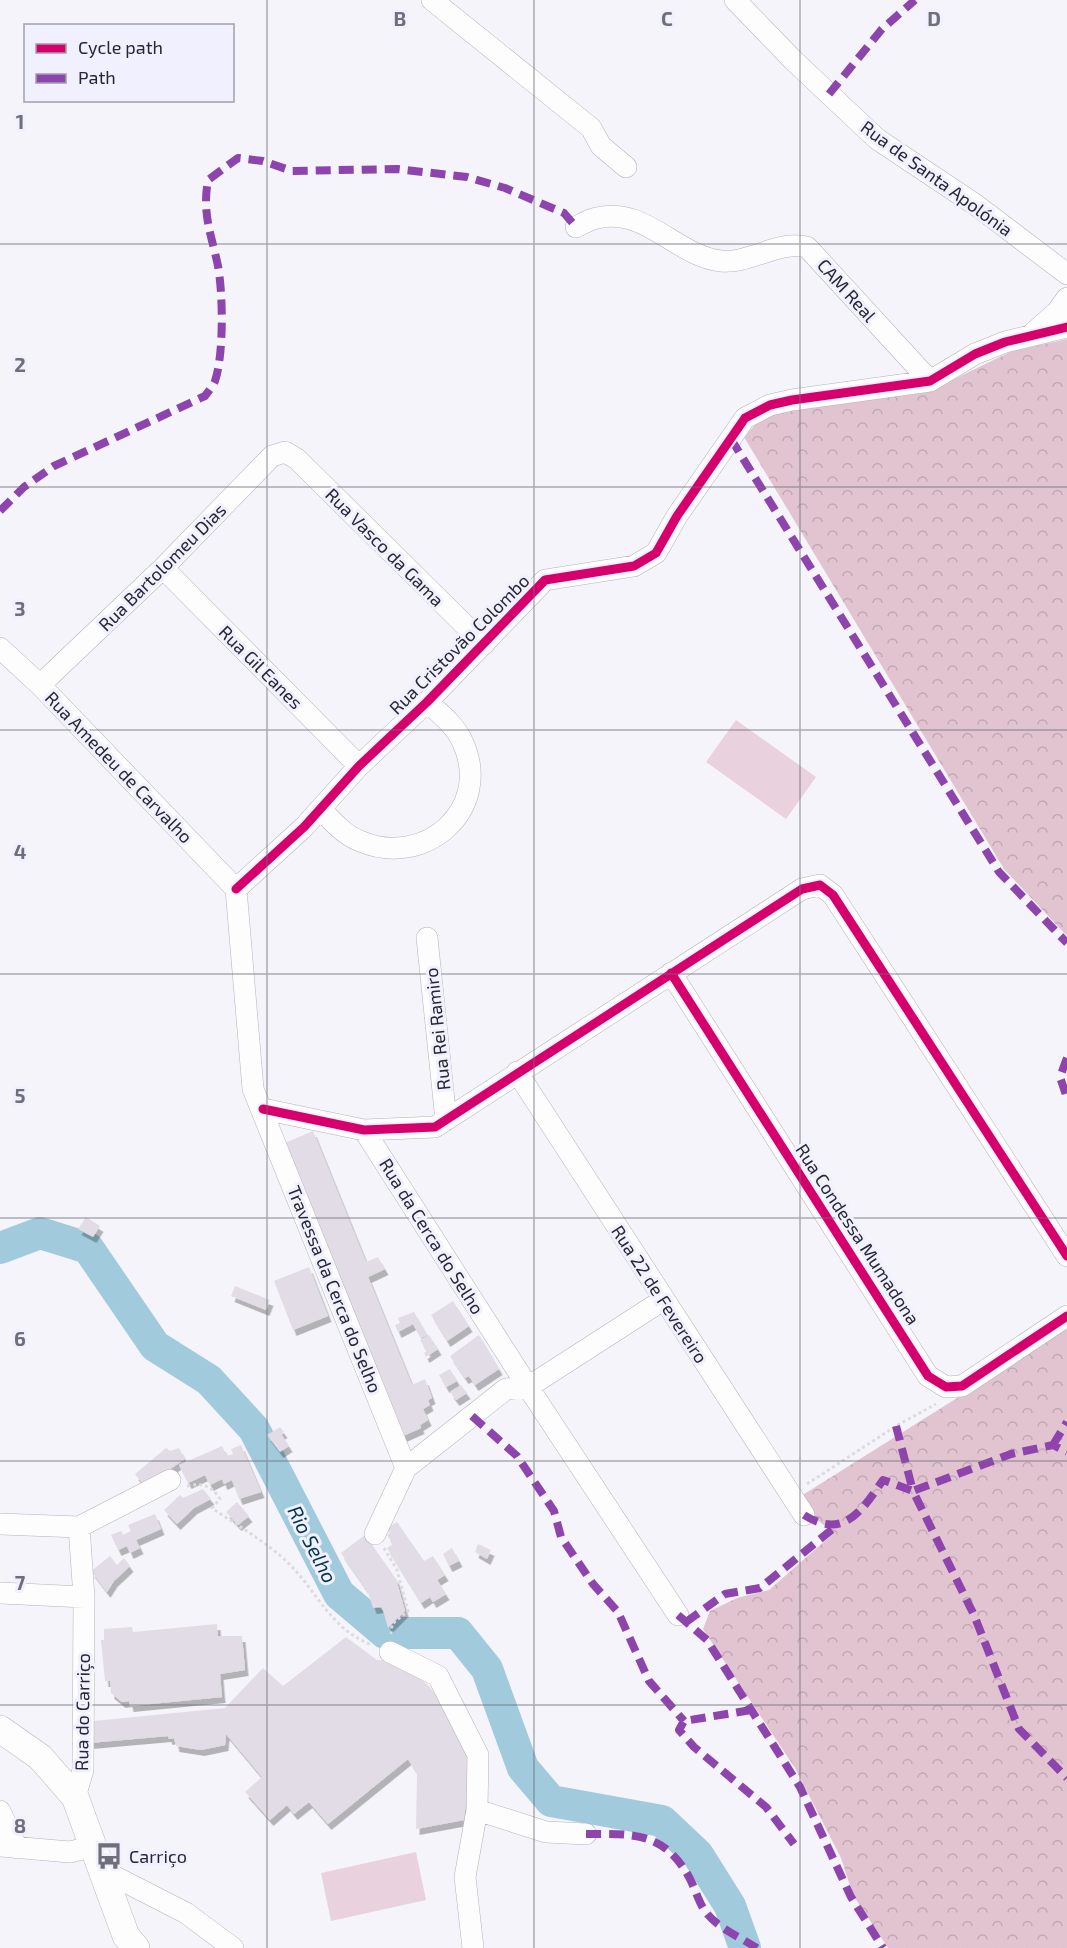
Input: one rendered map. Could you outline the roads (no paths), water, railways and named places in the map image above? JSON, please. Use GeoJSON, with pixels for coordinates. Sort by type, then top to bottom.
{"type":"FeatureCollection","features":[{"type":"Feature","properties":{"kind":"street"},"geometry":{"type":"LineString","coordinates":[[432,0],[591,128],[601,146],[626,167]]}},
{"type":"Feature","properties":{"kind":"street","name":"Rua de Santa Apolónia"},"geometry":{"type":"LineString","coordinates":[[735,0],[793,60],[877,139],[976,205],[1067,274]]}},
{"type":"Feature","properties":{"kind":"street","name":"CAM Real"},"geometry":{"type":"LineString","coordinates":[[576,227],[597,218],[632,220],[647,224],[700,254],[725,261],[794,245],[807,247],[930,381]]}},
{"type":"Feature","properties":{"kind":"street","name":"Rua Cristovão Colombo"},"geometry":{"type":"LineString","coordinates":[[1031,335],[1057,312],[1067,298]]}},
{"type":"Feature","properties":{"kind":"street","name":"Rua Cristovão Colombo"},"geometry":{"type":"LineString","coordinates":[[236,889],[321,809],[358,766],[427,702],[545,580],[634,566],[656,553],[677,516],[745,418],[770,405],[792,400],[930,381],[975,354],[1067,321]]}},
{"type":"Feature","properties":{"kind":"street","name":"Rua Cristovão Colombo"},"geometry":{"type":"LineString","coordinates":[[1031,335],[1067,327]]}},
{"type":"Feature","properties":{"kind":"street","name":"Rua Vasco da Gama"},"geometry":{"type":"LineString","coordinates":[[285,452],[297,459],[484,644]]}},
{"type":"Feature","properties":{"kind":"street","name":"Rua Bartolomeu Dias"},"geometry":{"type":"LineString","coordinates":[[40,685],[163,568],[272,456],[285,452]]}},
{"type":"Feature","properties":{"kind":"street","name":"Rua Gil Eanes"},"geometry":{"type":"LineString","coordinates":[[163,568],[358,766]]}},
{"type":"Feature","properties":{"kind":"street","name":"Rua Amedeu de Carvalho"},"geometry":{"type":"LineString","coordinates":[[0,648],[40,685],[236,889]]}},
{"type":"Feature","properties":{"kind":"street"},"geometry":{"type":"LineString","coordinates":[[321,809],[349,835],[361,842],[388,847],[417,846],[432,841],[446,830],[456,818],[469,789],[469,758],[454,728],[427,702]]}},
{"type":"Feature","properties":{"kind":"street"},"geometry":{"type":"LineString","coordinates":[[236,889],[253,1089],[263,1109],[364,1130],[435,1127],[802,889],[819,885],[833,895],[1067,1257]]}},
{"type":"Feature","properties":{"kind":"street","name":"Rua Rei Ramiro"},"geometry":{"type":"LineString","coordinates":[[427,938],[446,1120]]}},
{"type":"Feature","properties":{"kind":"street","name":"Rua Condessa Mumadona"},"geometry":{"type":"LineString","coordinates":[[671,973],[928,1376],[946,1387],[962,1386],[1067,1316]]}},
{"type":"Feature","properties":{"kind":"street","name":"Rua 22 de Fevereiro"},"geometry":{"type":"LineString","coordinates":[[517,1072],[804,1515]]}},
{"type":"Feature","properties":{"kind":"street","name":"Travessa da Cerca do Selho"},"geometry":{"type":"LineString","coordinates":[[263,1109],[406,1468]]}},
{"type":"Feature","properties":{"kind":"street","name":"Rua da Cerca do Selho"},"geometry":{"type":"LineString","coordinates":[[364,1130],[528,1387],[678,1615]]}},
{"type":"Feature","properties":{"kind":"street"},"geometry":{"type":"LineString","coordinates":[[375,1534],[406,1468],[506,1389],[528,1387],[663,1300]]}},
{"type":"Feature","properties":{"kind":"street"},"geometry":{"type":"LineString","coordinates":[[0,1524],[79,1527],[176,1482]]}},
{"type":"Feature","properties":{"kind":"street","name":"Rua do Carriço"},"geometry":{"type":"LineString","coordinates":[[75,1797],[83,1770],[84,1597],[79,1527]]}},
{"type":"Feature","properties":{"kind":"street"},"geometry":{"type":"LineString","coordinates":[[0,1593],[84,1597]]}},
{"type":"Feature","properties":{"kind":"street"},"geometry":{"type":"LineString","coordinates":[[390,1652],[438,1676],[478,1755],[477,1810],[465,1877],[473,1948]]}},
{"type":"Feature","properties":{"kind":"street","name":"Rua do Carriço"},"geometry":{"type":"LineString","coordinates":[[0,1729],[40,1757],[75,1797]]}},
{"type":"Feature","properties":{"kind":"street"},"geometry":{"type":"LineString","coordinates":[[75,1797],[126,1936],[136,1948]]}},
{"type":"Feature","properties":{"kind":"street"},"geometry":{"type":"LineString","coordinates":[[0,1810],[9,1847],[70,1852],[97,1857],[186,1913],[233,1948]]}},
{"type":"Feature","properties":{"kind":"street"},"geometry":{"type":"LineString","coordinates":[[477,1810],[546,1832],[586,1834]]}},
{"type":"Feature","properties":{"kind":"waterway","name":"Rio Selho"},"geometry":{"type":"LineString","coordinates":[[0,1248],[40,1233],[88,1248],[155,1346],[209,1380],[254,1429],[339,1594],[385,1633],[458,1633],[487,1669],[523,1768],[551,1801],[662,1821],[698,1855],[730,1906],[745,1948]]}},
{"type":"Feature","properties":{"kind":"place","name":"Carriço"},"geometry":{"type":"Point","coordinates":[109,1856]}}]}
